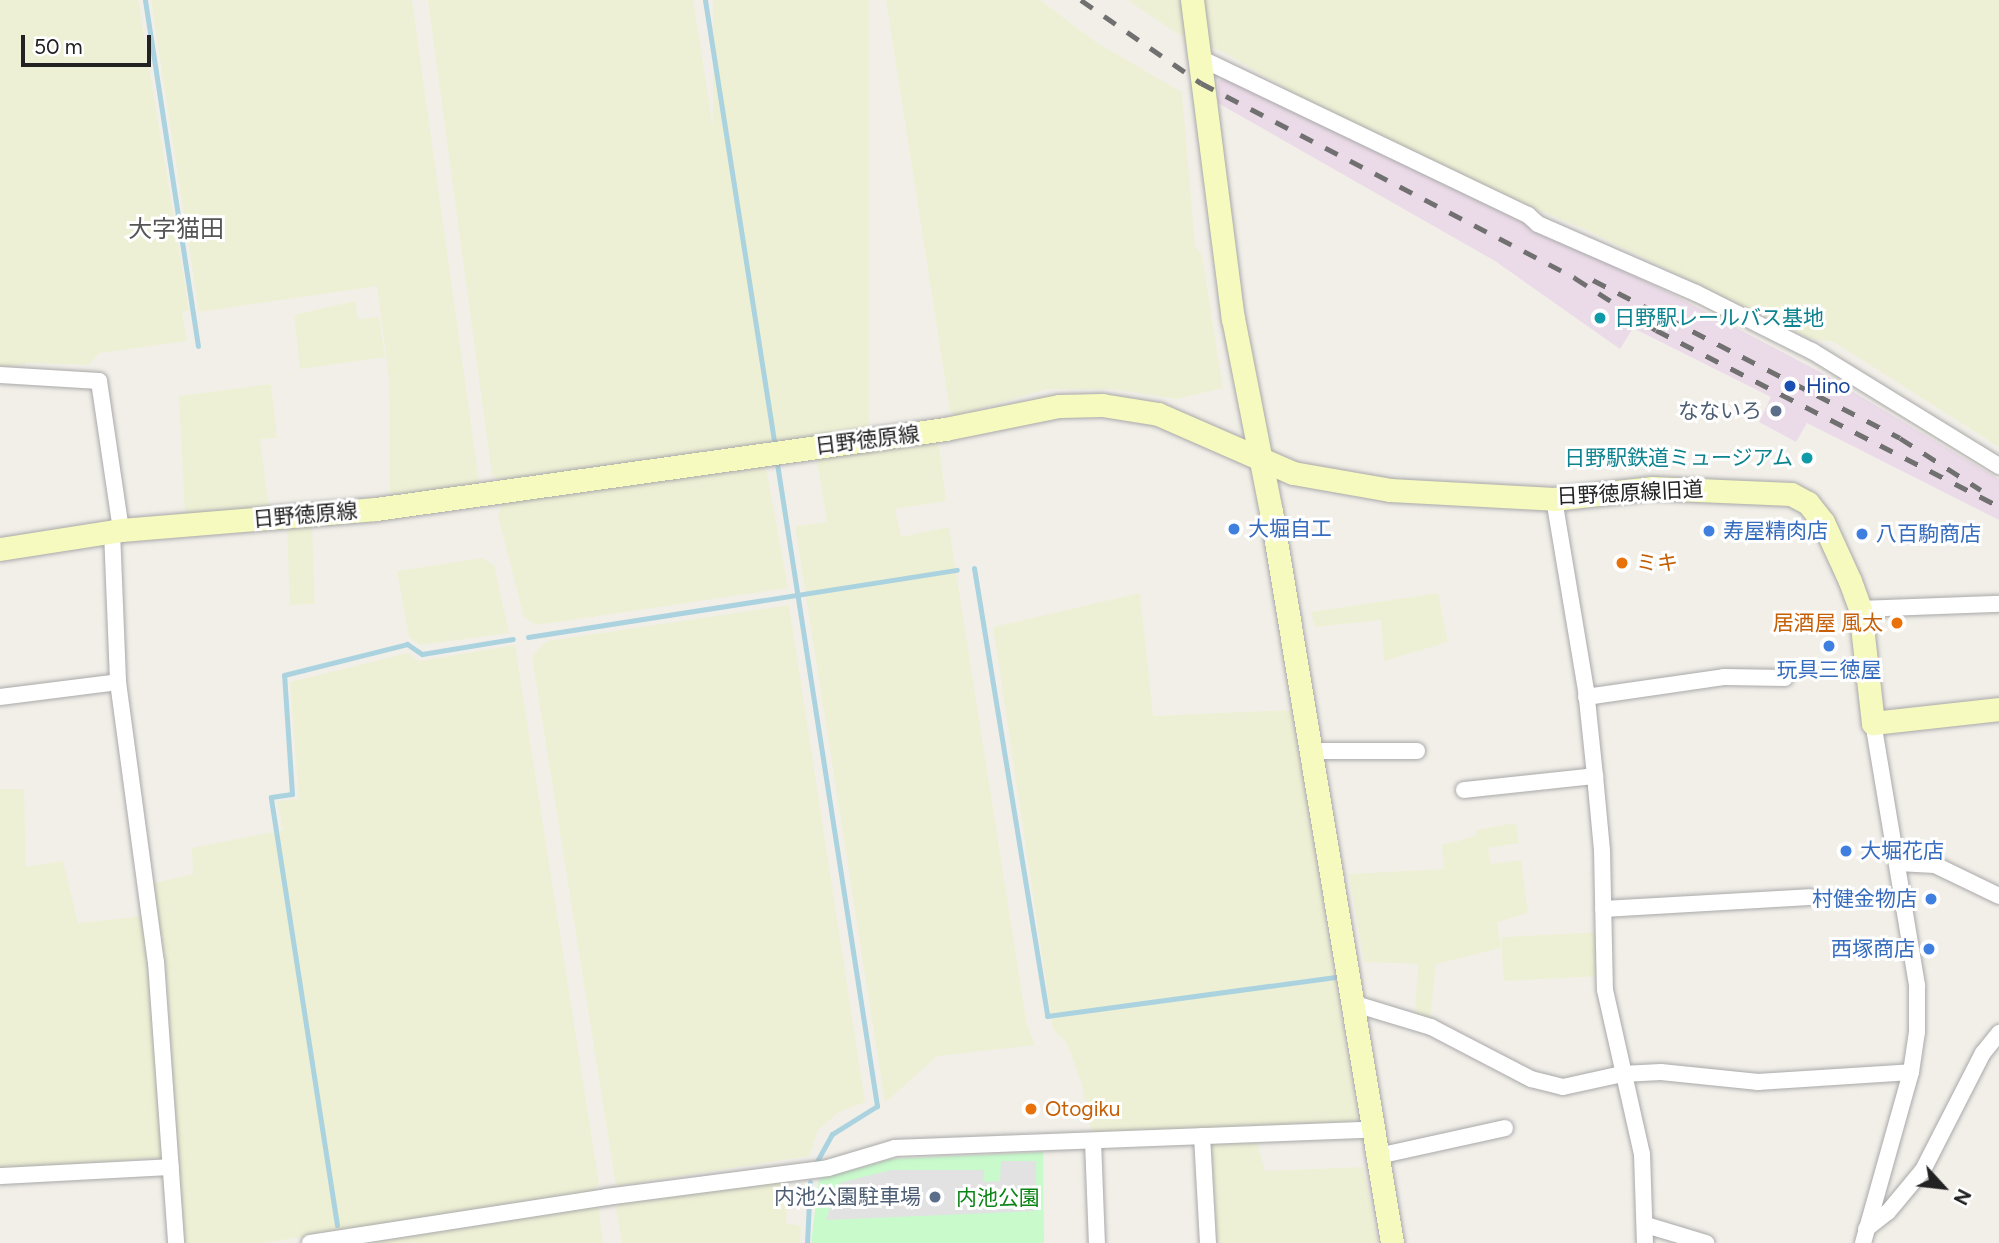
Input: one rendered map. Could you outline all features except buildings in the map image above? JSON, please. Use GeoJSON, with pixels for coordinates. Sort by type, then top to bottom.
{"type":"FeatureCollection","features":[{"type":"Feature","properties":{"kind":"main road"},"geometry":{"type":"LineString","coordinates":[[1192,0],[1233,318],[1262,460],[1392,1243]]}},
{"type":"Feature","properties":{"kind":"main road","name":"日野徳原線"},"geometry":{"type":"LineString","coordinates":[[0,549],[117,530],[376,509],[945,429],[1059,406],[1102,405],[1158,414],[1262,460]]}},
{"type":"Feature","properties":{"kind":"main road","name":"日野徳原線旧道"},"geometry":{"type":"LineString","coordinates":[[1262,460],[1293,473],[1390,490],[1554,499],[1652,488],[1791,494],[1808,503],[1828,530],[1860,609],[1873,723]]}},
{"type":"Feature","properties":{"kind":"main road"},"geometry":{"type":"LineString","coordinates":[[1873,723],[1999,709]]}},
{"type":"Feature","properties":{"kind":"street"},"geometry":{"type":"LineString","coordinates":[[1200,58],[1528,215],[1538,224],[1696,293],[1812,351],[1999,466]]}},
{"type":"Feature","properties":{"kind":"street"},"geometry":{"type":"LineString","coordinates":[[0,375],[29,380],[99,380],[117,530],[118,682],[156,962],[176,1243]]}},
{"type":"Feature","properties":{"kind":"street"},"geometry":{"type":"LineString","coordinates":[[1554,499],[1586,697],[1595,776],[1605,990],[1622,1074],[1643,1154],[1646,1243]]}},
{"type":"Feature","properties":{"kind":"street"},"geometry":{"type":"LineString","coordinates":[[1860,609],[1999,604]]}},
{"type":"Feature","properties":{"kind":"street"},"geometry":{"type":"LineString","coordinates":[[1586,697],[1724,677],[1786,678]]}},
{"type":"Feature","properties":{"kind":"street"},"geometry":{"type":"LineString","coordinates":[[0,697],[118,682]]}},
{"type":"Feature","properties":{"kind":"street"},"geometry":{"type":"LineString","coordinates":[[1864,1236],[1911,1072],[1917,985],[1873,723]]}},
{"type":"Feature","properties":{"kind":"street"},"geometry":{"type":"LineString","coordinates":[[1311,751],[1418,751]]}},
{"type":"Feature","properties":{"kind":"street"},"geometry":{"type":"LineString","coordinates":[[1464,790],[1595,776]]}},
{"type":"Feature","properties":{"kind":"street"},"geometry":{"type":"LineString","coordinates":[[1898,863],[1935,864],[1999,896]]}},
{"type":"Feature","properties":{"kind":"street"},"geometry":{"type":"LineString","coordinates":[[1603,909],[1810,897]]}},
{"type":"Feature","properties":{"kind":"street"},"geometry":{"type":"LineString","coordinates":[[1352,1003],[1431,1027],[1531,1079],[1563,1087],[1622,1074],[1661,1072],[1758,1082],[1911,1072]]}},
{"type":"Feature","properties":{"kind":"street"},"geometry":{"type":"LineString","coordinates":[[1864,1236],[1923,1170],[1983,1053],[1999,1033]]}},
{"type":"Feature","properties":{"kind":"street"},"geometry":{"type":"LineString","coordinates":[[1378,1156],[1505,1128]]}},
{"type":"Feature","properties":{"kind":"street"},"geometry":{"type":"LineString","coordinates":[[310,1243],[606,1197],[828,1168],[895,1147],[1373,1130]]}},
{"type":"Feature","properties":{"kind":"street"},"geometry":{"type":"LineString","coordinates":[[1202,1136],[1208,1243]]}},
{"type":"Feature","properties":{"kind":"street"},"geometry":{"type":"LineString","coordinates":[[1093,1141],[1097,1243]]}},
{"type":"Feature","properties":{"kind":"street"},"geometry":{"type":"LineString","coordinates":[[0,1177],[170,1167]]}},
{"type":"Feature","properties":{"kind":"street"},"geometry":{"type":"LineString","coordinates":[[1646,1225],[1706,1243]]}},
{"type":"Feature","properties":{"kind":"shaded area"},"geometry":{"type":"Polygon","coordinates":[[[1224,78],[1674,295],[1820,372],[1999,479],[1999,520],[1807,423],[1796,442],[1759,422],[1771,397],[1633,328],[1620,349],[1495,261],[1218,103],[1218,81],[1224,78]]]}},
{"type":"Feature","properties":{"kind":"shaded area","name":"内池公園駐車場"},"geometry":{"type":"Polygon","coordinates":[[[1001,1161],[1036,1161],[1036,1211],[826,1220],[839,1183],[891,1170],[984,1170],[983,1182],[1000,1181],[1001,1161]]]}},
{"type":"Feature","properties":{"kind":"green space"},"geometry":{"type":"Polygon","coordinates":[[[0,0],[138,0],[189,310],[182,312],[187,341],[100,353],[88,365],[31,363],[0,368],[0,0]]]}},
{"type":"Feature","properties":{"kind":"green space"},"geometry":{"type":"Polygon","coordinates":[[[151,0],[412,0],[479,482],[467,488],[390,496],[389,377],[377,286],[199,312],[151,0]]]}},
{"type":"Feature","properties":{"kind":"green space"},"geometry":{"type":"Polygon","coordinates":[[[428,0],[693,0],[761,433],[755,445],[502,481],[492,475],[428,0]]]}},
{"type":"Feature","properties":{"kind":"green space"},"geometry":{"type":"Polygon","coordinates":[[[713,0],[869,0],[869,449],[713,449],[713,0]]]}},
{"type":"Feature","properties":{"kind":"green space"},"geometry":{"type":"Polygon","coordinates":[[[886,0],[1040,0],[1097,43],[1182,92],[1195,246],[1202,255],[1223,388],[1177,399],[1113,389],[1047,389],[956,416],[950,411],[886,0]]]}},
{"type":"Feature","properties":{"kind":"green space"},"geometry":{"type":"Polygon","coordinates":[[[1127,0],[1999,0],[1999,447],[1834,342],[1811,339],[1584,229],[1438,168],[1340,120],[1223,52],[1180,35],[1127,0]]]}},
{"type":"Feature","properties":{"kind":"green space"},"geometry":{"type":"Polygon","coordinates":[[[355,301],[358,319],[379,317],[385,357],[300,369],[294,315],[355,301]]]}},
{"type":"Feature","properties":{"kind":"green space"},"geometry":{"type":"Polygon","coordinates":[[[271,384],[277,438],[260,439],[269,508],[185,515],[179,396],[271,384]]]}},
{"type":"Feature","properties":{"kind":"green space"},"geometry":{"type":"Polygon","coordinates":[[[930,441],[939,445],[946,501],[895,509],[901,537],[949,527],[1027,1026],[1035,1045],[937,1056],[885,1103],[795,526],[827,522],[816,456],[930,441]]]}},
{"type":"Feature","properties":{"kind":"green space"},"geometry":{"type":"Polygon","coordinates":[[[765,462],[788,588],[537,625],[524,617],[498,516],[505,498],[765,462]]]}},
{"type":"Feature","properties":{"kind":"green space"},"geometry":{"type":"Polygon","coordinates":[[[312,524],[315,604],[290,605],[287,525],[312,524]]]}},
{"type":"Feature","properties":{"kind":"green space"},"geometry":{"type":"Polygon","coordinates":[[[482,558],[494,565],[509,633],[420,645],[409,637],[397,571],[482,558]]]}},
{"type":"Feature","properties":{"kind":"green space"},"geometry":{"type":"Polygon","coordinates":[[[1140,593],[1153,716],[1291,710],[1358,1121],[1092,1135],[1082,1085],[1067,1043],[1053,1029],[993,627],[1140,593]]]}},
{"type":"Feature","properties":{"kind":"green space"},"geometry":{"type":"Polygon","coordinates":[[[1438,593],[1448,642],[1384,661],[1381,620],[1315,627],[1311,612],[1438,593]]]}},
{"type":"Feature","properties":{"kind":"green space"},"geometry":{"type":"Polygon","coordinates":[[[789,605],[865,1102],[839,1112],[818,1130],[809,1156],[616,1186],[532,656],[547,641],[789,605]]]}},
{"type":"Feature","properties":{"kind":"green space"},"geometry":{"type":"Polygon","coordinates":[[[515,645],[599,1184],[594,1192],[262,1243],[184,1243],[165,953],[148,885],[193,874],[192,848],[283,830],[277,801],[299,799],[290,682],[408,653],[419,661],[515,645]]]}},
{"type":"Feature","properties":{"kind":"green space"},"geometry":{"type":"Polygon","coordinates":[[[0,789],[24,789],[26,867],[63,861],[78,923],[143,916],[151,961],[166,1148],[161,1158],[0,1169],[0,789]]]}},
{"type":"Feature","properties":{"kind":"green space"},"geometry":{"type":"Polygon","coordinates":[[[1516,823],[1519,843],[1488,848],[1491,864],[1521,860],[1528,913],[1497,922],[1501,948],[1436,964],[1430,1020],[1415,1015],[1418,964],[1364,962],[1349,874],[1444,869],[1442,845],[1476,836],[1476,830],[1516,823]]]}},
{"type":"Feature","properties":{"kind":"green space"},"geometry":{"type":"Polygon","coordinates":[[[1599,932],[1601,976],[1503,981],[1501,937],[1599,932]]]}},
{"type":"Feature","properties":{"kind":"green space"},"geometry":{"type":"Polygon","coordinates":[[[1257,1143],[1265,1171],[1363,1167],[1378,1243],[1217,1243],[1212,1144],[1257,1143]]]}},
{"type":"Feature","properties":{"kind":"green space","name":"内池公園"},"geometry":{"type":"Polygon","coordinates":[[[1043,1152],[1044,1243],[811,1243],[819,1179],[891,1159],[1043,1152]]]}},
{"type":"Feature","properties":{"kind":"green space"},"geometry":{"type":"Polygon","coordinates":[[[789,1180],[786,1223],[801,1226],[800,1243],[622,1243],[616,1208],[625,1199],[789,1180]]]}},
{"type":"Feature","properties":{"kind":"green space"},"geometry":{"type":"Polygon","coordinates":[[[598,1206],[603,1243],[368,1243],[598,1206]]]}},
{"type":"Feature","properties":{"kind":"waterway"},"geometry":{"type":"LineString","coordinates":[[145,0],[198,346]]}},
{"type":"Feature","properties":{"kind":"waterway"},"geometry":{"type":"LineString","coordinates":[[705,0],[775,448]]}},
{"type":"Feature","properties":{"kind":"waterway"},"geometry":{"type":"LineString","coordinates":[[776,457],[877,1106],[832,1134],[816,1163]]}},
{"type":"Feature","properties":{"kind":"waterway"},"geometry":{"type":"LineString","coordinates":[[974,568],[1047,1016],[1335,977]]}},
{"type":"Feature","properties":{"kind":"waterway"},"geometry":{"type":"LineString","coordinates":[[528,637],[957,570]]}},
{"type":"Feature","properties":{"kind":"waterway"},"geometry":{"type":"LineString","coordinates":[[337,1225],[271,797],[292,794],[284,675],[407,644],[422,654],[513,639]]}},
{"type":"Feature","properties":{"kind":"waterway"},"geometry":{"type":"LineString","coordinates":[[807,1243],[810,1182]]}},
{"type":"Feature","properties":{"kind":"railway"},"geometry":{"type":"LineString","coordinates":[[1081,0],[1201,83],[1575,278],[1656,330],[1999,506]]}},
{"type":"Feature","properties":{"kind":"railway"},"geometry":{"type":"LineString","coordinates":[[1593,280],[1900,438],[1981,490]]}},
{"type":"Feature","properties":{"kind":"place","name":"日野駅レールバス基地"},"geometry":{"type":"Point","coordinates":[1600,318]}},
{"type":"Feature","properties":{"kind":"place","name":"Hino"},"geometry":{"type":"Point","coordinates":[1790,386]}},
{"type":"Feature","properties":{"kind":"place","name":"なないろ"},"geometry":{"type":"Point","coordinates":[1776,411]}},
{"type":"Feature","properties":{"kind":"place","name":"日野駅鉄道ミュージアム"},"geometry":{"type":"Point","coordinates":[1807,458]}},
{"type":"Feature","properties":{"kind":"place","name":"大堀自工"},"geometry":{"type":"Point","coordinates":[1234,529]}},
{"type":"Feature","properties":{"kind":"place","name":"寿屋精肉店"},"geometry":{"type":"Point","coordinates":[1709,531]}},
{"type":"Feature","properties":{"kind":"place","name":"八百駒商店"},"geometry":{"type":"Point","coordinates":[1862,534]}},
{"type":"Feature","properties":{"kind":"place","name":"ミキ"},"geometry":{"type":"Point","coordinates":[1622,563]}},
{"type":"Feature","properties":{"kind":"place","name":"居酒屋 風太"},"geometry":{"type":"Point","coordinates":[1897,623]}},
{"type":"Feature","properties":{"kind":"place","name":"玩具三徳屋"},"geometry":{"type":"Point","coordinates":[1829,646]}},
{"type":"Feature","properties":{"kind":"place","name":"大堀花店"},"geometry":{"type":"Point","coordinates":[1846,851]}},
{"type":"Feature","properties":{"kind":"place","name":"村健金物店"},"geometry":{"type":"Point","coordinates":[1931,899]}},
{"type":"Feature","properties":{"kind":"place","name":"西塚商店"},"geometry":{"type":"Point","coordinates":[1929,949]}},
{"type":"Feature","properties":{"kind":"place","name":"Otogiku"},"geometry":{"type":"Point","coordinates":[1031,1109]}},
{"type":"Feature","properties":{"kind":"place","name":"内池公園駐車場"},"geometry":{"type":"Point","coordinates":[935,1197]}},
{"type":"Feature","properties":{"kind":"district","name":"大字猫田"},"geometry":{"type":"Point","coordinates":[176,229]}}]}
